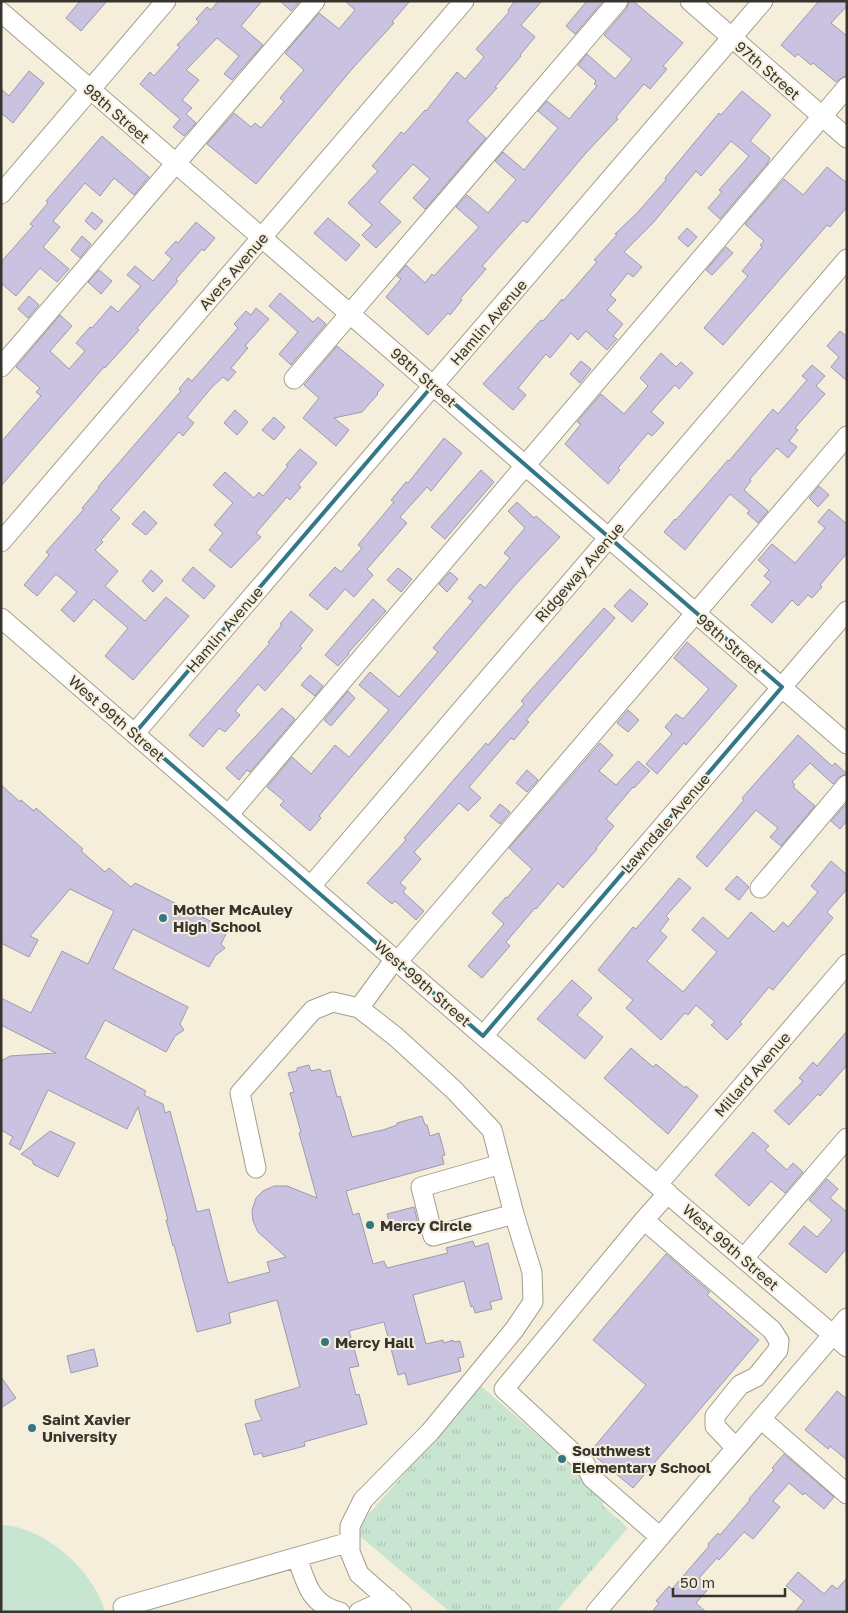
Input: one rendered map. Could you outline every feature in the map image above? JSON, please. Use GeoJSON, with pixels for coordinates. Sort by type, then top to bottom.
{"type":"FeatureCollection","features":[{"type":"Feature","properties":{"kind":"street"},"geometry":{"type":"LineString","coordinates":[[1,12],[10,1]]}},
{"type":"Feature","properties":{"kind":"street"},"geometry":{"type":"LineString","coordinates":[[1,194],[166,1]]}},
{"type":"Feature","properties":{"kind":"street"},"geometry":{"type":"LineString","coordinates":[[1,367],[315,1]]}},
{"type":"Feature","properties":{"kind":"street","name":"Avers Avenue"},"geometry":{"type":"LineString","coordinates":[[1,542],[464,1]]}},
{"type":"Feature","properties":{"kind":"street"},"geometry":{"type":"LineString","coordinates":[[294,379],[618,1]]}},
{"type":"Feature","properties":{"kind":"street","name":"97th Street"},"geometry":{"type":"LineString","coordinates":[[690,1],[847,138]]}},
{"type":"Feature","properties":{"kind":"street","name":"Hamlin Avenue"},"geometry":{"type":"LineString","coordinates":[[135,733],[763,1]]}},
{"type":"Feature","properties":{"kind":"street","name":"98th Street"},"geometry":{"type":"LineString","coordinates":[[1,12],[847,744]]}},
{"type":"Feature","properties":{"kind":"street"},"geometry":{"type":"LineString","coordinates":[[228,814],[847,87]]}},
{"type":"Feature","properties":{"kind":"street","name":"Ridgeway Avenue"},"geometry":{"type":"LineString","coordinates":[[311,886],[847,259]]}},
{"type":"Feature","properties":{"kind":"street"},"geometry":{"type":"LineString","coordinates":[[359,1008],[396,960],[847,436]]}},
{"type":"Feature","properties":{"kind":"street","name":"Lawndale Avenue"},"geometry":{"type":"LineString","coordinates":[[483,1036],[847,611]]}},
{"type":"Feature","properties":{"kind":"street","name":"West 99th Street"},"geometry":{"type":"LineString","coordinates":[[1,618],[483,1036],[840,1341]]}},
{"type":"Feature","properties":{"kind":"street"},"geometry":{"type":"LineString","coordinates":[[760,888],[847,785]]}},
{"type":"Feature","properties":{"kind":"street","name":"Millard Avenue"},"geometry":{"type":"LineString","coordinates":[[660,1537],[592,1478],[585,1464],[504,1389],[644,1220],[663,1188],[847,964]]}},
{"type":"Feature","properties":{"kind":"street"},"geometry":{"type":"LineString","coordinates":[[256,1168],[240,1092],[313,1010],[333,1002],[359,1008],[396,1037],[446,1083],[492,1130],[514,1214],[532,1272],[533,1302],[497,1351],[430,1432],[363,1500],[350,1526],[350,1552],[359,1574],[395,1606]]}},
{"type":"Feature","properties":{"kind":"street"},"geometry":{"type":"LineString","coordinates":[[744,1258],[847,1138]]}},
{"type":"Feature","properties":{"kind":"street"},"geometry":{"type":"LineString","coordinates":[[501,1164],[421,1188],[430,1226],[433,1236],[514,1214]]}},
{"type":"Feature","properties":{"kind":"street"},"geometry":{"type":"LineString","coordinates":[[644,1220],[772,1330],[779,1341],[778,1350],[756,1377],[740,1385],[714,1416],[715,1426],[736,1448]]}},
{"type":"Feature","properties":{"kind":"street"},"geometry":{"type":"LineString","coordinates":[[596,1612],[761,1419],[840,1341],[847,1318]]}},
{"type":"Feature","properties":{"kind":"street"},"geometry":{"type":"LineString","coordinates":[[761,1419],[847,1494]]}},
{"type":"Feature","properties":{"kind":"street"},"geometry":{"type":"LineString","coordinates":[[123,1606],[350,1542]]}},
{"type":"Feature","properties":{"kind":"street"},"geometry":{"type":"LineString","coordinates":[[297,1557],[308,1591],[329,1610],[340,1612]]}},
{"type":"Feature","properties":{"kind":"street"},"geometry":{"type":"LineString","coordinates":[[359,1612],[395,1606]]}},
{"type":"Feature","properties":{"kind":"highlighted area"},"geometry":{"type":"Polygon","coordinates":[[[433,385],[782,687],[483,1036],[135,733],[433,385]]]}},
{"type":"Feature","properties":{"kind":"green space"},"geometry":{"type":"Polygon","coordinates":[[[481,1386],[609,1497],[602,1505],[628,1528],[556,1612],[450,1612],[354,1531],[481,1386]]]}},
{"type":"Feature","properties":{"kind":"green space"},"geometry":{"type":"Polygon","coordinates":[[[1,1525],[17,1527],[34,1533],[50,1542],[65,1554],[90,1581],[105,1612],[1,1612],[1,1525]]]}},
{"type":"Feature","properties":{"kind":"building"},"geometry":{"type":"Polygon","coordinates":[[[80,1],[107,1],[81,31],[66,18],[80,1]]]}},
{"type":"Feature","properties":{"kind":"building"},"geometry":{"type":"Polygon","coordinates":[[[218,1],[262,1],[241,26],[263,45],[232,80],[224,74],[239,56],[217,38],[186,70],[199,80],[182,100],[192,108],[186,114],[196,123],[184,136],[173,127],[180,119],[140,84],[150,72],[154,76],[180,47],[177,45],[199,22],[196,19],[207,7],[211,10],[218,1]]]}},
{"type":"Feature","properties":{"kind":"building"},"geometry":{"type":"Polygon","coordinates":[[[280,1],[300,1],[291,11],[280,1]]]}},
{"type":"Feature","properties":{"kind":"building"},"geometry":{"type":"Polygon","coordinates":[[[345,1],[410,1],[392,22],[394,23],[352,69],[256,184],[207,144],[234,113],[251,127],[255,123],[261,128],[284,101],[280,98],[304,70],[285,53],[319,13],[339,29],[355,10],[345,1]]]}},
{"type":"Feature","properties":{"kind":"building"},"geometry":{"type":"Polygon","coordinates":[[[515,1],[542,1],[521,25],[535,37],[495,87],[497,88],[467,121],[486,138],[425,209],[413,198],[430,179],[413,164],[379,202],[401,222],[376,248],[362,235],[372,225],[348,203],[378,171],[372,166],[401,132],[404,134],[426,111],[457,72],[465,79],[484,57],[476,49],[509,12],[508,10],[515,1]]]}},
{"type":"Feature","properties":{"kind":"building"},"geometry":{"type":"Polygon","coordinates":[[[587,1],[603,1],[575,34],[566,26],[587,1]]]}},
{"type":"Feature","properties":{"kind":"building"},"geometry":{"type":"Polygon","coordinates":[[[629,1],[633,1],[683,43],[663,66],[667,69],[650,89],[644,84],[616,117],[618,119],[585,154],[527,223],[523,220],[482,266],[486,269],[460,299],[462,300],[450,315],[448,313],[428,335],[386,297],[401,279],[397,276],[406,265],[425,283],[432,274],[434,276],[479,227],[456,207],[467,195],[488,213],[516,180],[495,161],[503,152],[524,170],[558,128],[538,111],[547,101],[569,119],[597,86],[594,84],[596,81],[578,65],[587,54],[615,79],[632,59],[604,35],[627,8],[629,1]]]}},
{"type":"Feature","properties":{"kind":"building"},"geometry":{"type":"Polygon","coordinates":[[[819,1],[847,1],[847,6],[831,23],[847,36],[847,76],[836,82],[813,63],[811,65],[798,54],[795,57],[781,45],[819,1]]]}},
{"type":"Feature","properties":{"kind":"building"},"geometry":{"type":"Polygon","coordinates":[[[29,71],[44,83],[13,123],[1,113],[1,89],[9,96],[29,71]]]}},
{"type":"Feature","properties":{"kind":"building"},"geometry":{"type":"Polygon","coordinates":[[[742,91],[771,115],[750,141],[770,158],[767,164],[720,219],[708,208],[722,192],[719,190],[749,156],[731,141],[701,176],[696,171],[652,224],[624,252],[642,267],[633,277],[628,273],[610,295],[616,300],[607,310],[623,324],[613,336],[617,339],[607,350],[586,331],[578,340],[571,333],[550,358],[546,354],[518,388],[526,395],[513,410],[483,384],[541,320],[543,321],[562,299],[563,301],[597,262],[594,260],[617,235],[615,234],[638,212],[666,180],[665,178],[719,113],[721,115],[742,91]]]}},
{"type":"Feature","properties":{"kind":"building"},"geometry":{"type":"Polygon","coordinates":[[[102,136],[149,177],[134,195],[114,178],[100,196],[85,183],[53,221],[60,227],[43,247],[69,269],[57,282],[40,268],[16,296],[1,283],[1,262],[33,226],[30,224],[48,203],[46,201],[102,136]]]}},
{"type":"Feature","properties":{"kind":"building"},"geometry":{"type":"Polygon","coordinates":[[[827,167],[847,183],[847,207],[830,227],[827,225],[723,345],[704,328],[748,276],[742,271],[762,247],[760,245],[764,241],[745,224],[784,179],[803,195],[827,167]]]}},
{"type":"Feature","properties":{"kind":"building"},"geometry":{"type":"Polygon","coordinates":[[[92,212],[103,221],[95,230],[85,221],[92,212]]]}},
{"type":"Feature","properties":{"kind":"building"},"geometry":{"type":"Polygon","coordinates":[[[328,218],[360,245],[346,261],[314,233],[328,218]]]}},
{"type":"Feature","properties":{"kind":"building"},"geometry":{"type":"Polygon","coordinates":[[[196,222],[215,238],[204,251],[202,249],[176,279],[178,281],[137,328],[139,330],[104,367],[1,486],[1,442],[41,396],[36,392],[40,388],[16,367],[60,315],[72,326],[50,351],[69,369],[85,351],[76,343],[111,306],[118,312],[141,286],[127,275],[135,266],[153,281],[172,259],[165,253],[176,241],[178,243],[196,222]]]}},
{"type":"Feature","properties":{"kind":"building"},"geometry":{"type":"Polygon","coordinates":[[[687,228],[697,237],[688,247],[678,238],[687,228]]]}},
{"type":"Feature","properties":{"kind":"building"},"geometry":{"type":"Polygon","coordinates":[[[82,236],[91,244],[80,258],[71,250],[82,236]]]}},
{"type":"Feature","properties":{"kind":"building"},"geometry":{"type":"Polygon","coordinates":[[[726,247],[733,253],[712,275],[706,270],[726,247]]]}},
{"type":"Feature","properties":{"kind":"building"},"geometry":{"type":"Polygon","coordinates":[[[99,270],[112,281],[101,294],[88,282],[99,270]]]}},
{"type":"Feature","properties":{"kind":"building"},"geometry":{"type":"Polygon","coordinates":[[[280,293],[313,322],[318,317],[326,324],[291,365],[279,354],[298,332],[269,306],[280,293]]]}},
{"type":"Feature","properties":{"kind":"building"},"geometry":{"type":"Polygon","coordinates":[[[29,296],[39,305],[28,318],[18,309],[29,296]]]}},
{"type":"Feature","properties":{"kind":"building"},"geometry":{"type":"Polygon","coordinates":[[[256,308],[269,319],[245,346],[248,348],[231,368],[236,372],[228,381],[223,377],[212,387],[187,417],[194,423],[183,436],[179,432],[111,510],[120,518],[95,550],[118,571],[105,586],[145,621],[166,597],[189,616],[133,680],[105,656],[128,628],[94,599],[74,622],[61,610],[77,592],[56,574],[37,596],[24,585],[49,555],[46,552],[84,509],[82,508],[98,487],[181,391],[179,389],[188,378],[192,381],[238,328],[234,324],[246,311],[251,315],[256,308]]]}},
{"type":"Feature","properties":{"kind":"building"},"geometry":{"type":"Polygon","coordinates":[[[840,331],[847,337],[847,381],[831,367],[839,357],[827,346],[840,331]]]}},
{"type":"Feature","properties":{"kind":"building"},"geometry":{"type":"Polygon","coordinates":[[[337,346],[384,385],[362,412],[334,418],[349,430],[336,446],[303,418],[319,398],[304,385],[337,346]]]}},
{"type":"Feature","properties":{"kind":"building"},"geometry":{"type":"Polygon","coordinates":[[[661,353],[676,367],[681,362],[693,373],[679,389],[675,385],[651,412],[664,423],[652,436],[648,433],[618,468],[620,470],[608,484],[565,444],[581,424],[577,422],[601,394],[624,414],[648,386],[640,378],[661,353]]]}},
{"type":"Feature","properties":{"kind":"building"},"geometry":{"type":"Polygon","coordinates":[[[581,361],[591,369],[580,383],[570,374],[581,361]]]}},
{"type":"Feature","properties":{"kind":"building"},"geometry":{"type":"Polygon","coordinates":[[[812,365],[825,376],[816,386],[825,394],[795,428],[798,430],[789,441],[797,447],[788,458],[777,448],[750,479],[751,481],[744,490],[768,511],[758,523],[747,513],[750,511],[730,494],[685,550],[664,532],[729,461],[773,409],[778,414],[807,380],[802,376],[812,365]]]}},
{"type":"Feature","properties":{"kind":"building"},"geometry":{"type":"Polygon","coordinates":[[[235,410],[248,422],[237,435],[224,423],[235,410]]]}},
{"type":"Feature","properties":{"kind":"building"},"geometry":{"type":"Polygon","coordinates":[[[274,417],[285,427],[274,440],[262,430],[274,417]]]}},
{"type":"Feature","properties":{"kind":"building"},"geometry":{"type":"Polygon","coordinates":[[[444,438],[462,453],[431,491],[427,487],[400,517],[407,523],[367,569],[373,575],[354,597],[345,589],[327,610],[309,595],[335,567],[341,572],[362,548],[358,545],[394,502],[391,500],[406,482],[408,483],[444,438]]]}},
{"type":"Feature","properties":{"kind":"building"},"geometry":{"type":"Polygon","coordinates":[[[300,449],[317,463],[298,485],[301,487],[290,500],[287,497],[256,533],[261,537],[231,568],[209,550],[223,533],[214,525],[233,503],[213,485],[225,472],[254,498],[259,492],[263,496],[300,449]]]}},
{"type":"Feature","properties":{"kind":"building"},"geometry":{"type":"Polygon","coordinates":[[[481,470],[494,482],[445,539],[431,527],[481,470]]]}},
{"type":"Feature","properties":{"kind":"building"},"geometry":{"type":"Polygon","coordinates":[[[819,486],[829,495],[818,507],[809,498],[819,486]]]}},
{"type":"Feature","properties":{"kind":"building"},"geometry":{"type":"Polygon","coordinates":[[[517,502],[534,518],[536,516],[560,537],[517,583],[349,780],[319,816],[321,818],[310,831],[280,805],[284,801],[267,787],[292,757],[311,774],[335,745],[349,757],[389,710],[359,685],[370,672],[399,697],[438,652],[433,648],[473,601],[468,598],[480,584],[485,588],[510,558],[504,553],[525,528],[508,511],[517,502]]]}},
{"type":"Feature","properties":{"kind":"building"},"geometry":{"type":"Polygon","coordinates":[[[829,509],[847,524],[847,553],[820,585],[822,587],[812,598],[808,595],[798,606],[792,600],[772,623],[751,605],[771,582],[764,576],[769,570],[758,560],[772,544],[795,563],[825,528],[818,522],[829,509]]]}},
{"type":"Feature","properties":{"kind":"building"},"geometry":{"type":"Polygon","coordinates":[[[144,511],[157,523],[146,535],[132,524],[144,511]]]}},
{"type":"Feature","properties":{"kind":"building"},"geometry":{"type":"Polygon","coordinates":[[[193,567],[215,586],[204,599],[182,580],[193,567]]]}},
{"type":"Feature","properties":{"kind":"building"},"geometry":{"type":"Polygon","coordinates":[[[398,568],[412,579],[401,592],[387,580],[398,568]]]}},
{"type":"Feature","properties":{"kind":"building"},"geometry":{"type":"Polygon","coordinates":[[[151,570],[163,581],[153,592],[142,581],[151,570]]]}},
{"type":"Feature","properties":{"kind":"building"},"geometry":{"type":"Polygon","coordinates":[[[450,572],[458,579],[447,592],[439,584],[450,572]]]}},
{"type":"Feature","properties":{"kind":"building"},"geometry":{"type":"Polygon","coordinates":[[[630,589],[648,604],[632,622],[614,606],[630,589]]]}},
{"type":"Feature","properties":{"kind":"building"},"geometry":{"type":"Polygon","coordinates":[[[373,599],[386,611],[338,666],[325,655],[373,599]]]}},
{"type":"Feature","properties":{"kind":"building"},"geometry":{"type":"Polygon","coordinates":[[[604,608],[615,618],[526,720],[529,722],[514,740],[511,738],[469,787],[481,798],[468,811],[459,803],[414,852],[421,859],[400,883],[406,888],[403,892],[424,911],[416,920],[395,901],[392,904],[367,883],[406,840],[404,838],[457,776],[486,743],[488,745],[524,704],[521,701],[604,608]]]}},
{"type":"Feature","properties":{"kind":"building"},"geometry":{"type":"Polygon","coordinates":[[[291,611],[313,630],[300,646],[302,648],[265,691],[258,684],[235,711],[240,715],[225,732],[219,728],[203,747],[189,735],[270,643],[268,642],[291,611]]]}},
{"type":"Feature","properties":{"kind":"building"},"geometry":{"type":"Polygon","coordinates":[[[687,642],[737,686],[686,745],[684,743],[657,774],[646,764],[672,734],[665,727],[676,714],[683,719],[709,689],[674,658],[687,642]]]}},
{"type":"Feature","properties":{"kind":"building"},"geometry":{"type":"Polygon","coordinates":[[[310,675],[323,686],[315,696],[301,685],[310,675]]]}},
{"type":"Feature","properties":{"kind":"building"},"geometry":{"type":"Polygon","coordinates":[[[348,691],[355,698],[331,726],[324,720],[348,691]]]}},
{"type":"Feature","properties":{"kind":"building"},"geometry":{"type":"Polygon","coordinates":[[[282,708],[295,719],[250,772],[247,770],[239,780],[226,768],[282,708]]]}},
{"type":"Feature","properties":{"kind":"building"},"geometry":{"type":"Polygon","coordinates":[[[628,710],[639,720],[628,732],[617,723],[628,710]]]}},
{"type":"Feature","properties":{"kind":"building"},"geometry":{"type":"Polygon","coordinates":[[[798,735],[832,766],[835,763],[847,774],[839,777],[833,784],[810,763],[792,782],[795,785],[793,787],[815,806],[781,846],[770,837],[778,828],[756,810],[707,867],[696,857],[744,800],[742,798],[798,735]]]}},
{"type":"Feature","properties":{"kind":"building"},"geometry":{"type":"Polygon","coordinates":[[[600,743],[613,755],[599,771],[616,785],[638,761],[650,771],[633,787],[606,819],[614,826],[597,849],[563,888],[558,883],[535,908],[506,942],[510,946],[482,978],[468,966],[504,924],[492,913],[532,869],[509,848],[600,743]]]}},
{"type":"Feature","properties":{"kind":"building"},"geometry":{"type":"Polygon","coordinates":[[[527,770],[538,780],[527,792],[516,783],[527,770]]]}},
{"type":"Feature","properties":{"kind":"building"},"geometry":{"type":"Polygon","coordinates":[[[1,785],[20,802],[21,800],[34,811],[36,808],[83,849],[81,851],[105,872],[109,868],[131,887],[135,883],[228,930],[221,944],[225,948],[215,956],[209,967],[133,929],[113,969],[188,1007],[180,1024],[184,1030],[175,1036],[166,1052],[105,1020],[85,1058],[146,1091],[144,1095],[163,1104],[165,1113],[170,1111],[197,1212],[209,1209],[228,1283],[270,1272],[267,1262],[286,1257],[258,1232],[253,1221],[252,1210],[256,1198],[263,1191],[274,1186],[287,1186],[317,1198],[299,1133],[301,1132],[290,1093],[294,1092],[288,1073],[309,1065],[311,1071],[320,1069],[323,1072],[330,1070],[337,1097],[340,1096],[352,1137],[383,1130],[397,1125],[397,1123],[422,1116],[430,1136],[439,1133],[445,1155],[442,1156],[444,1164],[346,1191],[353,1215],[359,1213],[373,1264],[384,1261],[387,1268],[448,1253],[446,1248],[473,1241],[475,1247],[488,1243],[502,1299],[490,1302],[492,1309],[475,1313],[473,1306],[471,1307],[464,1281],[413,1295],[426,1344],[443,1340],[444,1343],[453,1340],[453,1342],[460,1341],[464,1357],[458,1358],[461,1371],[408,1385],[405,1373],[398,1375],[384,1322],[349,1331],[359,1366],[349,1368],[356,1395],[359,1394],[367,1424],[304,1442],[305,1446],[263,1457],[262,1453],[254,1455],[245,1424],[262,1420],[255,1400],[300,1387],[277,1300],[229,1313],[231,1323],[197,1332],[166,1220],[168,1220],[138,1107],[127,1129],[48,1090],[20,1150],[9,1144],[13,1137],[1,1130],[1,1061],[10,1056],[56,1053],[1,1025],[1,998],[31,1013],[62,951],[88,964],[114,911],[70,889],[30,936],[38,940],[29,957],[1,943],[1,785]]]}},
{"type":"Feature","properties":{"kind":"building"},"geometry":{"type":"Polygon","coordinates":[[[847,803],[847,821],[840,829],[831,821],[847,803]]]}},
{"type":"Feature","properties":{"kind":"building"},"geometry":{"type":"Polygon","coordinates":[[[500,804],[510,812],[500,824],[490,816],[500,804]]]}},
{"type":"Feature","properties":{"kind":"building"},"geometry":{"type":"Polygon","coordinates":[[[831,861],[847,875],[847,889],[827,912],[833,918],[773,990],[769,987],[740,1022],[742,1024],[727,1040],[711,1025],[715,1022],[696,1005],[688,1015],[685,1013],[661,1040],[626,1008],[633,1000],[598,970],[633,927],[636,929],[679,878],[691,888],[666,916],[669,919],[660,931],[667,937],[647,961],[683,992],[717,952],[692,930],[703,917],[728,939],[751,912],[774,932],[783,922],[788,927],[818,892],[811,886],[831,861]]]}},
{"type":"Feature","properties":{"kind":"building"},"geometry":{"type":"Polygon","coordinates":[[[737,876],[749,887],[739,900],[725,889],[737,876]]]}},
{"type":"Feature","properties":{"kind":"building"},"geometry":{"type":"Polygon","coordinates":[[[572,980],[592,998],[577,1015],[603,1037],[585,1059],[537,1019],[572,980]]]}},
{"type":"Feature","properties":{"kind":"building"},"geometry":{"type":"Polygon","coordinates":[[[847,1031],[847,1065],[820,1096],[818,1094],[789,1125],[774,1111],[803,1081],[799,1078],[813,1062],[817,1066],[847,1031]]]}},
{"type":"Feature","properties":{"kind":"building"},"geometry":{"type":"Polygon","coordinates":[[[631,1048],[653,1067],[656,1064],[685,1088],[686,1086],[698,1096],[668,1134],[604,1078],[631,1048]]]}},
{"type":"Feature","properties":{"kind":"building"},"geometry":{"type":"Polygon","coordinates":[[[50,1131],[75,1143],[58,1177],[33,1164],[33,1161],[21,1154],[50,1131]]]}},
{"type":"Feature","properties":{"kind":"building"},"geometry":{"type":"Polygon","coordinates":[[[753,1132],[769,1146],[765,1150],[787,1170],[793,1163],[803,1172],[785,1193],[771,1181],[749,1206],[715,1175],[753,1132]]]}},
{"type":"Feature","properties":{"kind":"building"},"geometry":{"type":"Polygon","coordinates":[[[827,1179],[838,1189],[830,1198],[847,1212],[847,1248],[826,1273],[789,1244],[804,1226],[817,1237],[832,1220],[809,1200],[827,1179]]]}},
{"type":"Feature","properties":{"kind":"building"},"geometry":{"type":"Polygon","coordinates":[[[414,1207],[418,1223],[391,1230],[387,1214],[414,1207]]]}},
{"type":"Feature","properties":{"kind":"building"},"geometry":{"type":"Polygon","coordinates":[[[666,1254],[710,1292],[707,1295],[759,1340],[633,1488],[590,1452],[646,1385],[593,1340],[666,1254]]]}},
{"type":"Feature","properties":{"kind":"building"},"geometry":{"type":"Polygon","coordinates":[[[94,1349],[98,1366],[71,1373],[67,1356],[94,1349]]]}},
{"type":"Feature","properties":{"kind":"building"},"geometry":{"type":"Polygon","coordinates":[[[1,1377],[16,1398],[1,1408],[1,1377]]]}},
{"type":"Feature","properties":{"kind":"building"},"geometry":{"type":"Polygon","coordinates":[[[837,1391],[847,1399],[847,1460],[830,1446],[828,1449],[805,1430],[837,1391]]]}},
{"type":"Feature","properties":{"kind":"building"},"geometry":{"type":"Polygon","coordinates":[[[784,1454],[834,1497],[824,1509],[805,1493],[803,1495],[789,1483],[773,1501],[780,1507],[753,1539],[744,1532],[719,1560],[717,1558],[699,1578],[710,1587],[696,1603],[706,1612],[652,1612],[659,1603],[656,1601],[669,1586],[672,1589],[709,1546],[708,1544],[718,1533],[720,1535],[774,1470],[772,1468],[784,1454]]]}},
{"type":"Feature","properties":{"kind":"building"},"geometry":{"type":"Polygon","coordinates":[[[798,1572],[824,1594],[832,1585],[837,1589],[847,1578],[847,1612],[795,1612],[804,1601],[786,1586],[798,1572]]]}},
{"type":"Feature","properties":{"kind":"place","name":"Mother McAuley High School"},"geometry":{"type":"Point","coordinates":[163,918]}},
{"type":"Feature","properties":{"kind":"place","name":"Mercy Circle"},"geometry":{"type":"Point","coordinates":[370,1225]}},
{"type":"Feature","properties":{"kind":"place","name":"Mercy Hall"},"geometry":{"type":"Point","coordinates":[325,1342]}},
{"type":"Feature","properties":{"kind":"place","name":"Saint Xavier University"},"geometry":{"type":"Point","coordinates":[32,1428]}},
{"type":"Feature","properties":{"kind":"place","name":"Southwest Elementary School"},"geometry":{"type":"Point","coordinates":[562,1459]}}]}
